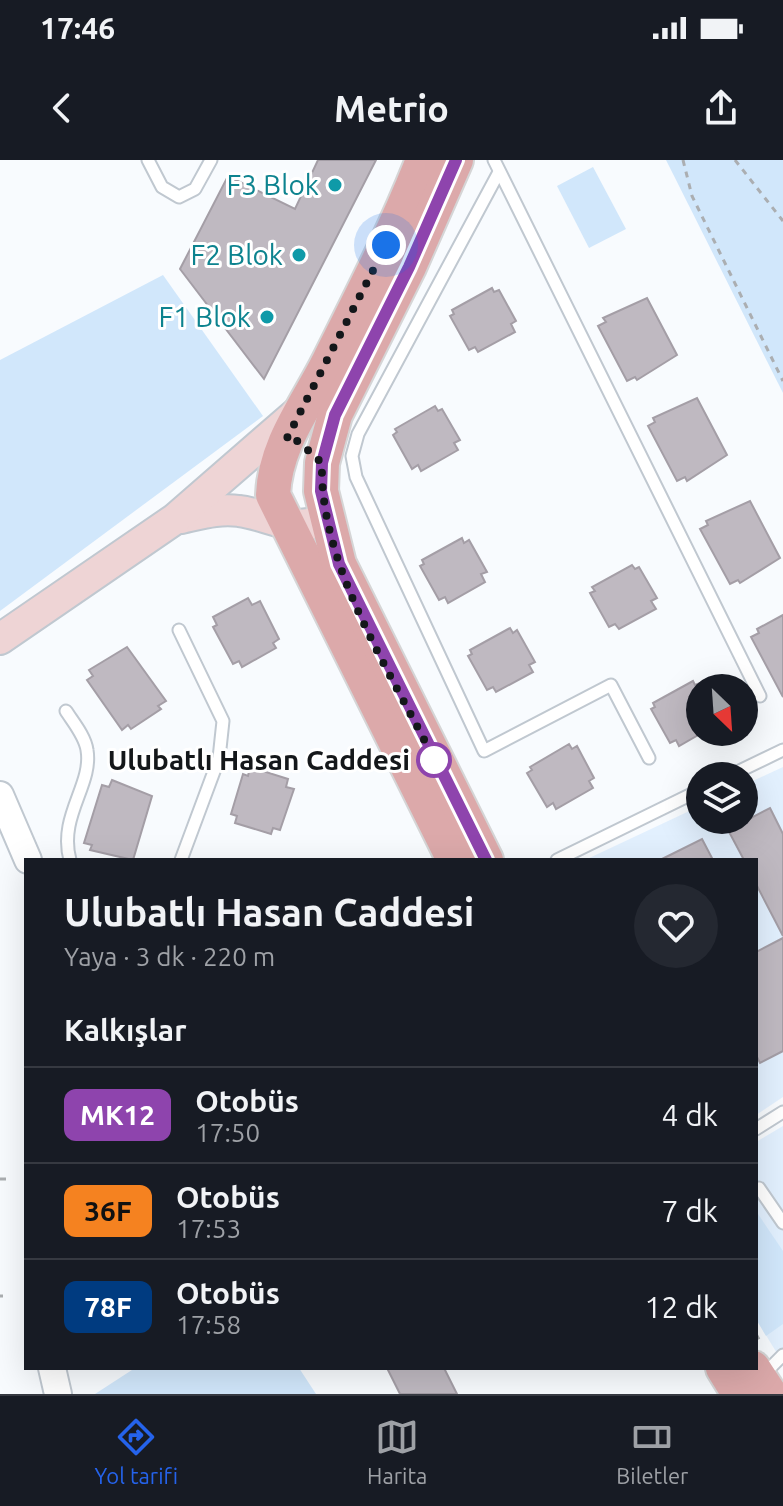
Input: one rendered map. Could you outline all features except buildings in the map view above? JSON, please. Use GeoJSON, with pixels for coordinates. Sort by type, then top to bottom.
{"type":"FeatureCollection","features":[{"type":"Feature","properties":{"kind":"main road"},"geometry":{"type":"LineString","coordinates":[[423,160],[373,272],[286,440],[274,468],[273,495],[285,525],[453,858]]}},
{"type":"Feature","properties":{"kind":"main road"},"geometry":{"type":"LineString","coordinates":[[456,160],[409,267],[335,415],[322,463],[321,491],[339,564],[485,858]]}},
{"type":"Feature","properties":{"kind":"main road"},"geometry":{"type":"LineString","coordinates":[[0,639],[175,519],[249,458],[306,404]]}},
{"type":"Feature","properties":{"kind":"main road"},"geometry":{"type":"LineString","coordinates":[[249,458],[286,440],[298,441],[322,463]]}},
{"type":"Feature","properties":{"kind":"main road"},"geometry":{"type":"LineString","coordinates":[[175,519],[216,510],[239,511],[285,525],[319,521],[326,517]]}},
{"type":"Feature","properties":{"kind":"main road"},"geometry":{"type":"LineString","coordinates":[[731,1370],[761,1378]]}},
{"type":"Feature","properties":{"kind":"street"},"geometry":{"type":"LineString","coordinates":[[0,795],[27,858]]}},
{"type":"Feature","properties":{"kind":"street"},"geometry":{"type":"LineString","coordinates":[[52,1370],[58,1394]]}},
{"type":"Feature","properties":{"kind":"lane"},"geometry":{"type":"LineString","coordinates":[[148,160],[162,187],[179,197],[195,189],[211,160]]}},
{"type":"Feature","properties":{"kind":"lane"},"geometry":{"type":"LineString","coordinates":[[494,160],[760,696]]}},
{"type":"Feature","properties":{"kind":"lane"},"geometry":{"type":"LineString","coordinates":[[499,172],[358,434],[352,456],[356,477],[484,751],[611,685],[649,758]]}},
{"type":"Feature","properties":{"kind":"lane"},"geometry":{"type":"LineString","coordinates":[[179,630],[223,721],[219,758],[182,858]]}},
{"type":"Feature","properties":{"kind":"lane"},"geometry":{"type":"LineString","coordinates":[[66,711],[87,750],[87,762],[67,831],[70,858]]}},
{"type":"Feature","properties":{"kind":"lane"},"geometry":{"type":"LineString","coordinates":[[758,762],[783,750]]}},
{"type":"Feature","properties":{"kind":"lane"},"geometry":{"type":"LineString","coordinates":[[561,858],[686,797]]}},
{"type":"Feature","properties":{"kind":"lane"},"geometry":{"type":"LineString","coordinates":[[758,1128],[783,1112]]}},
{"type":"Feature","properties":{"kind":"lane"},"geometry":{"type":"LineString","coordinates":[[759,1188],[783,1223]]}},
{"type":"Feature","properties":{"kind":"path"},"geometry":{"type":"LineString","coordinates":[[683,160],[692,196],[783,381]]}},
{"type":"Feature","properties":{"kind":"path"},"geometry":{"type":"LineString","coordinates":[[735,160],[783,221]]}},
{"type":"Feature","properties":{"kind":"path"},"geometry":{"type":"LineString","coordinates":[[0,1179],[7,1179]]}},
{"type":"Feature","properties":{"kind":"shaded area"},"geometry":{"type":"Polygon","coordinates":[[[666,160],[783,160],[783,393],[666,160]]]}},
{"type":"Feature","properties":{"kind":"shaded area"},"geometry":{"type":"Polygon","coordinates":[[[593,167],[626,229],[589,248],[557,186],[593,167]]]}},
{"type":"Feature","properties":{"kind":"shaded area"},"geometry":{"type":"Polygon","coordinates":[[[163,275],[263,416],[0,611],[0,360],[163,275]]]}},
{"type":"Feature","properties":{"kind":"shaded area"},"geometry":{"type":"Polygon","coordinates":[[[783,767],[783,1097],[758,1114],[758,858],[589,858],[686,813],[686,834],[758,834],[758,779],[783,767]]]}},
{"type":"Feature","properties":{"kind":"shaded area"},"geometry":{"type":"Polygon","coordinates":[[[783,1126],[783,1363],[758,1322],[758,1141],[783,1126]]]}},
{"type":"Feature","properties":{"kind":"shaded area"},"geometry":{"type":"Polygon","coordinates":[[[758,1214],[783,1251],[783,1324],[766,1336],[758,1322],[758,1214]]]}},
{"type":"Feature","properties":{"kind":"shaded area"},"geometry":{"type":"Polygon","coordinates":[[[132,1370],[300,1370],[316,1394],[95,1394],[132,1370]]]}},
{"type":"Feature","properties":{"kind":"bus line","name":"MK12"},"geometry":{"type":"LineString","coordinates":[[456,160],[409,267],[335,415],[322,463],[321,491],[339,564],[485,858]]}},
{"type":"Feature","properties":{"kind":"place","name":"F3 Blok"},"geometry":{"type":"Point","coordinates":[335,185]}},
{"type":"Feature","properties":{"kind":"place","name":"F2 Blok"},"geometry":{"type":"Point","coordinates":[299,255]}},
{"type":"Feature","properties":{"kind":"place","name":"F1 Blok"},"geometry":{"type":"Point","coordinates":[267,317]}},
{"type":"Feature","properties":{"kind":"place","name":"Ulubatlı Hasan Caddesi"},"geometry":{"type":"Point","coordinates":[434,760]}},
{"type":"Feature","properties":{"kind":"route"},"geometry":{"type":"LineString","coordinates":[[386,245],[286,440],[298,441],[322,463],[321,491],[339,564],[436,763],[434,760]]}}]}
